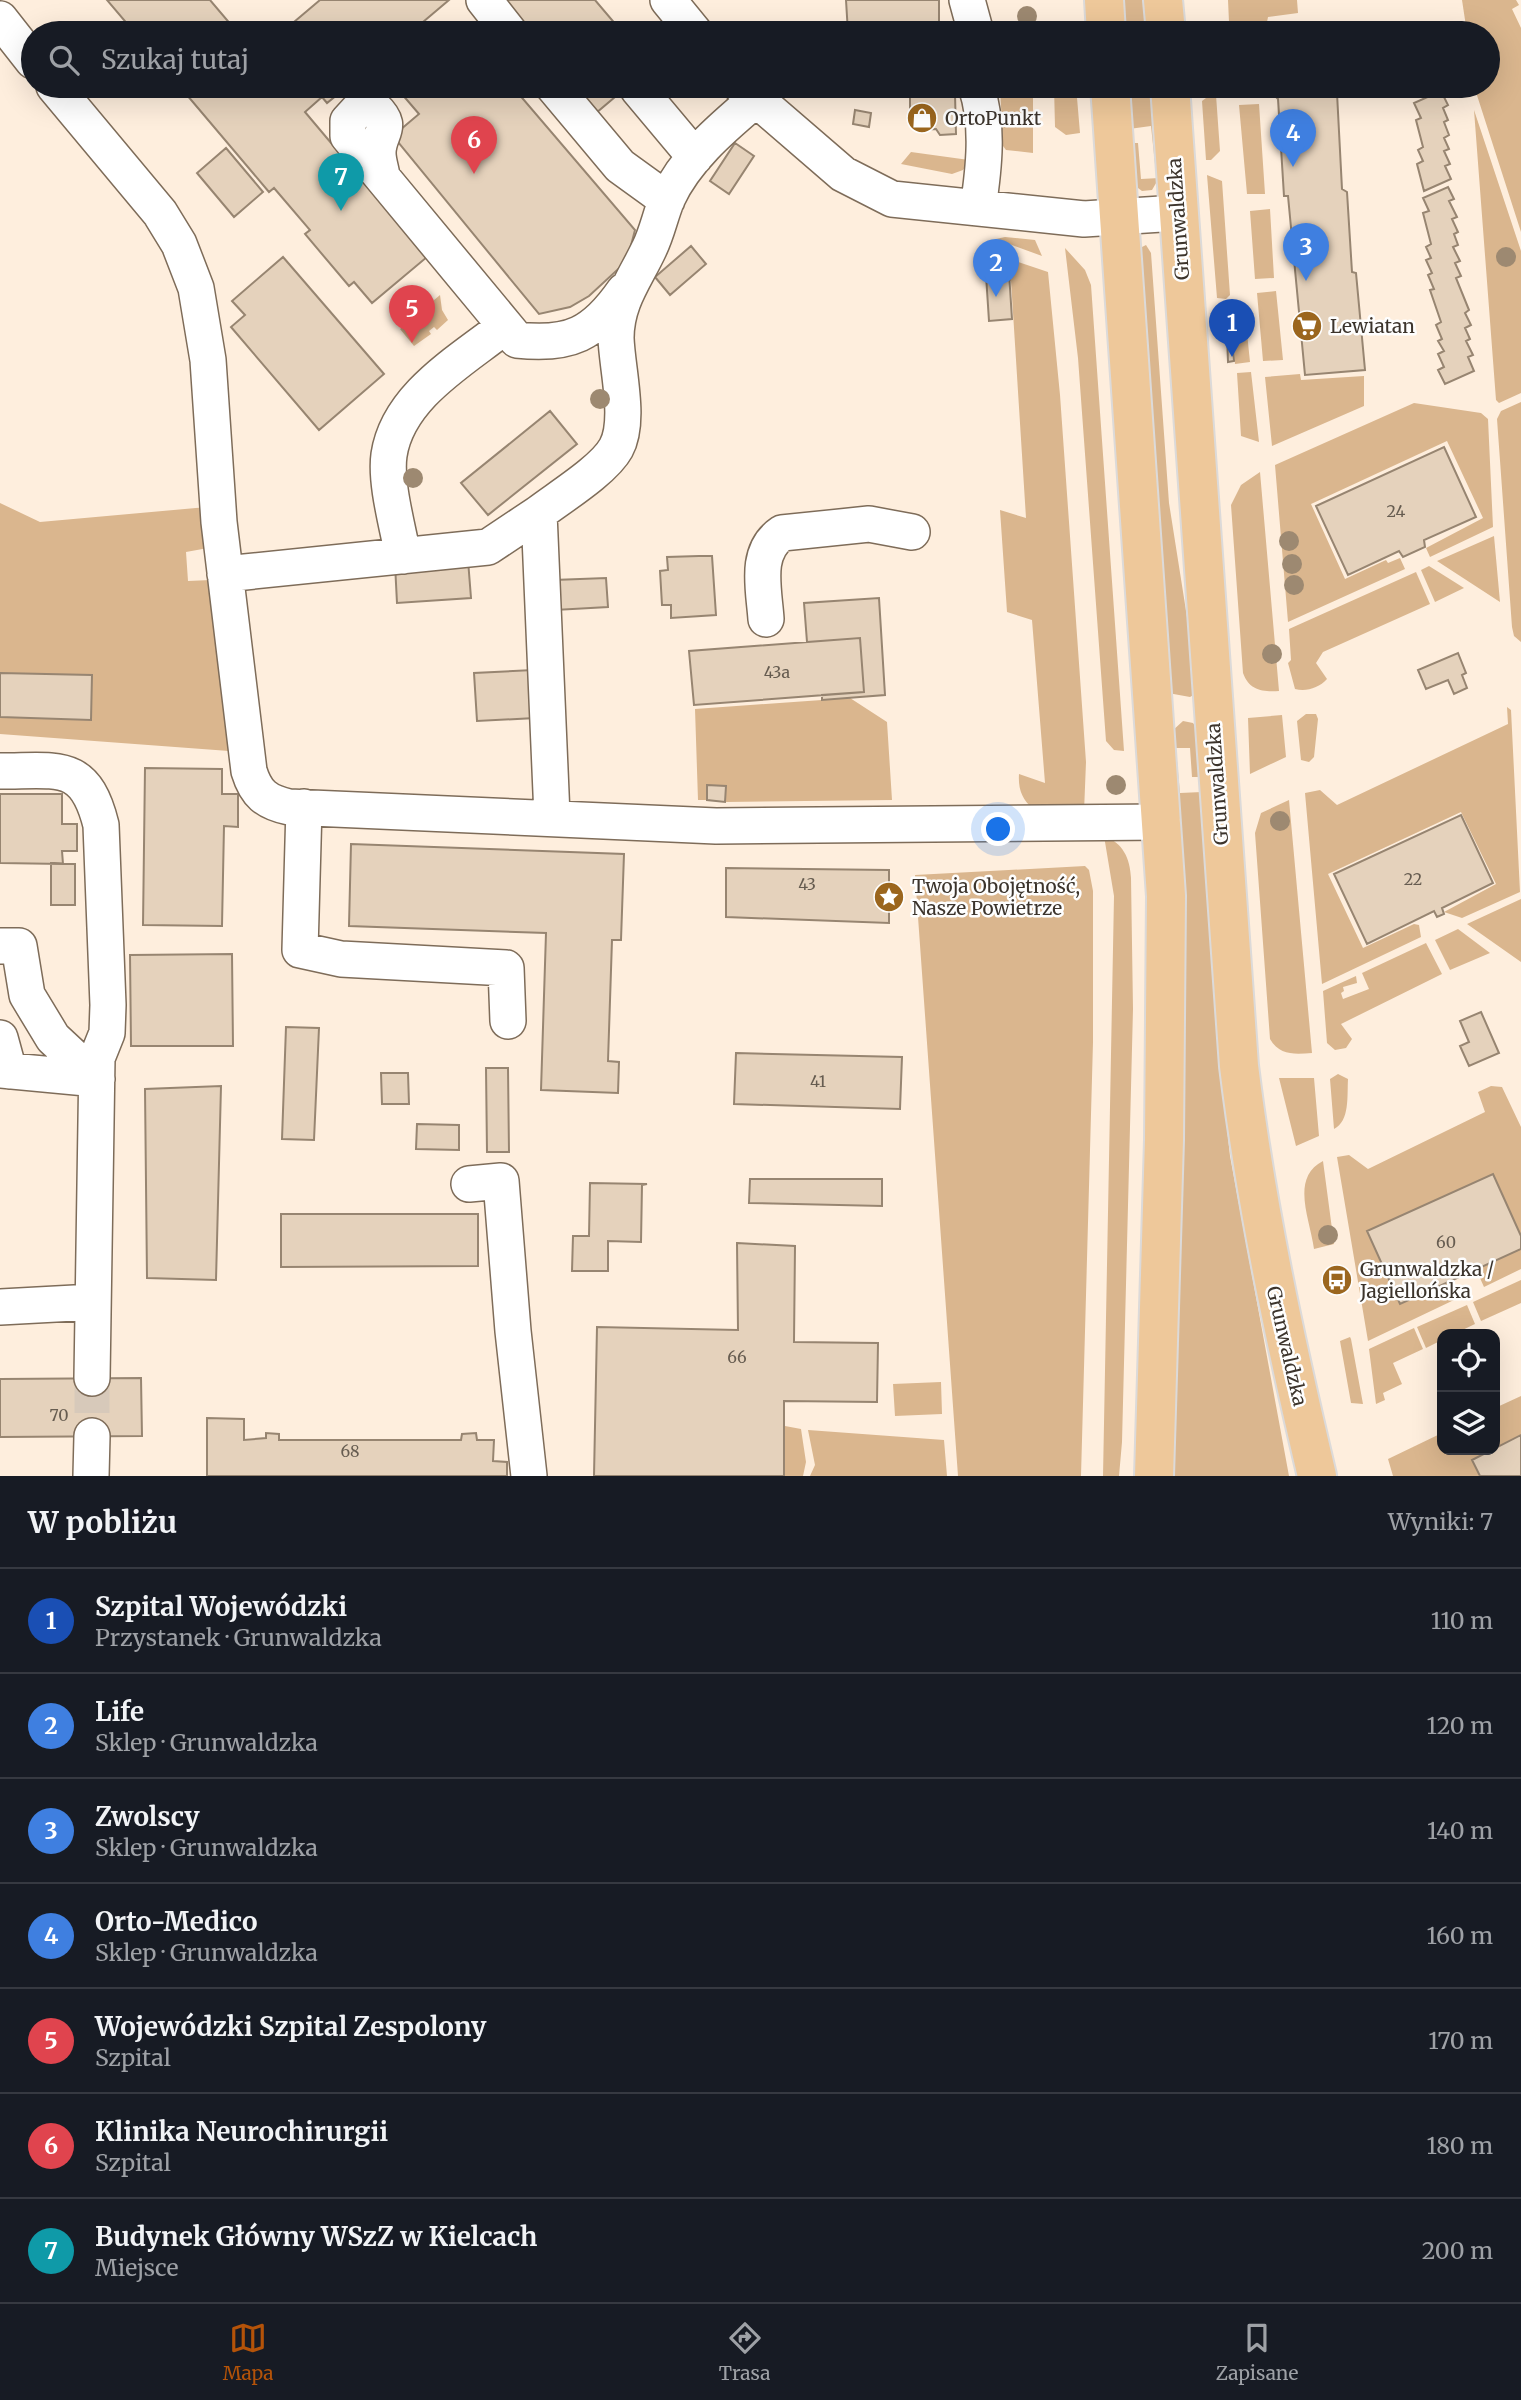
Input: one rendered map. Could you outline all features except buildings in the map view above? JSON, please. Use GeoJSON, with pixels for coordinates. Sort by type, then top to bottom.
{"type":"FeatureCollection","features":[{"type":"Feature","properties":{"kind":"main road"},"geometry":{"type":"LineString","coordinates":[[1104,0],[1105,21]]}},
{"type":"Feature","properties":{"kind":"main road"},"geometry":{"type":"LineString","coordinates":[[1163,0],[1165,21]]}},
{"type":"Feature","properties":{"kind":"main road"},"geometry":{"type":"LineString","coordinates":[[1111,98],[1163,822],[1166,1004],[1154,1476]]}},
{"type":"Feature","properties":{"kind":"main road","name":"Grunwaldzka"},"geometry":{"type":"LineString","coordinates":[[1171,98],[1239,1066],[1248,1136],[1275,1292],[1317,1476]]}},
{"type":"Feature","properties":{"kind":"main road"},"geometry":{"type":"LineString","coordinates":[[1154,710],[1212,708]]}},
{"type":"Feature","properties":{"kind":"lane"},"geometry":{"type":"LineString","coordinates":[[484,0],[501,21]]}},
{"type":"Feature","properties":{"kind":"lane"},"geometry":{"type":"LineString","coordinates":[[668,0],[685,21]]}},
{"type":"Feature","properties":{"kind":"lane"},"geometry":{"type":"LineString","coordinates":[[959,21],[966,0]]}},
{"type":"Feature","properties":{"kind":"lane"},"geometry":{"type":"LineString","coordinates":[[966,0],[972,21]]}},
{"type":"Feature","properties":{"kind":"lane"},"geometry":{"type":"LineString","coordinates":[[0,19],[21,46]]}},
{"type":"Feature","properties":{"kind":"lane"},"geometry":{"type":"LineString","coordinates":[[64,98],[160,213],[189,266],[196,288],[208,360],[225,574],[253,783],[266,801],[304,807],[552,816],[716,826],[1163,822]]}},
{"type":"Feature","properties":{"kind":"lane"},"geometry":{"type":"LineString","coordinates":[[563,98],[620,166],[667,200]]}},
{"type":"Feature","properties":{"kind":"lane"},"geometry":{"type":"LineString","coordinates":[[646,98],[695,157]]}},
{"type":"Feature","properties":{"kind":"lane"},"geometry":{"type":"LineString","coordinates":[[549,344],[600,321],[628,285],[656,235],[667,200],[695,157],[744,98]]}},
{"type":"Feature","properties":{"kind":"lane"},"geometry":{"type":"LineString","coordinates":[[754,98],[843,174],[866,188],[909,202],[1084,219],[1177,213]]}},
{"type":"Feature","properties":{"kind":"lane"},"geometry":{"type":"LineString","coordinates":[[978,208],[984,155],[981,98]]}},
{"type":"Feature","properties":{"kind":"lane"},"geometry":{"type":"LineString","coordinates":[[382,176],[517,340],[549,344],[602,340],[609,345],[618,360]]}},
{"type":"Feature","properties":{"kind":"lane"},"geometry":{"type":"LineString","coordinates":[[225,574],[488,547],[539,513],[606,460],[617,447],[622,427],[616,327],[628,285]]}},
{"type":"Feature","properties":{"kind":"lane"},"geometry":{"type":"LineString","coordinates":[[403,556],[389,456],[397,431],[414,403],[445,372],[505,326]]}},
{"type":"Feature","properties":{"kind":"lane"},"geometry":{"type":"LineString","coordinates":[[539,513],[552,816]]}},
{"type":"Feature","properties":{"kind":"lane"},"geometry":{"type":"LineString","coordinates":[[766,619],[765,552],[771,541],[782,533],[869,524],[912,532]]}},
{"type":"Feature","properties":{"kind":"lane"},"geometry":{"type":"LineString","coordinates":[[0,771],[76,776],[87,786],[94,799],[101,825],[108,1005],[107,1033],[97,1058],[92,1378]]}},
{"type":"Feature","properties":{"kind":"lane"},"geometry":{"type":"LineString","coordinates":[[304,807],[300,950],[341,959],[506,968],[508,1021]]}},
{"type":"Feature","properties":{"kind":"lane"},"geometry":{"type":"LineString","coordinates":[[0,946],[19,946],[27,995],[53,1038],[97,1079]]}},
{"type":"Feature","properties":{"kind":"lane"},"geometry":{"type":"LineString","coordinates":[[0,1038],[5,1071],[97,1079]]}},
{"type":"Feature","properties":{"kind":"lane"},"geometry":{"type":"LineString","coordinates":[[469,1184],[500,1181],[513,1331],[530,1476]]}},
{"type":"Feature","properties":{"kind":"lane"},"geometry":{"type":"LineString","coordinates":[[0,1307],[93,1302]]}},
{"type":"Feature","properties":{"kind":"lane"},"geometry":{"type":"LineString","coordinates":[[91,1476],[92,1436]]}},
{"type":"Feature","properties":{"kind":"shaded area"},"geometry":{"type":"Polygon","coordinates":[[[1120,0],[1147,0],[1148,21],[1121,21],[1120,0]]]}},
{"type":"Feature","properties":{"kind":"shaded area"},"geometry":{"type":"Polygon","coordinates":[[[1228,0],[1297,0],[1298,13],[1268,17],[1267,21],[1229,21],[1228,0]]]}},
{"type":"Feature","properties":{"kind":"shaded area"},"geometry":{"type":"Polygon","coordinates":[[[1462,0],[1516,0],[1519,5],[1512,9],[1521,28],[1521,232],[1478,98],[1500,98],[1500,21],[1465,21],[1462,0]]]}},
{"type":"Feature","properties":{"kind":"shaded area"},"geometry":{"type":"Polygon","coordinates":[[[1001,98],[1033,98],[1033,153],[1006,150],[1003,146],[1001,98]]]}},
{"type":"Feature","properties":{"kind":"shaded area"},"geometry":{"type":"Polygon","coordinates":[[[1054,98],[1077,98],[1080,133],[1066,135],[1055,127],[1054,98]]]}},
{"type":"Feature","properties":{"kind":"shaded area"},"geometry":{"type":"Polygon","coordinates":[[[1127,98],[1153,98],[1158,163],[1155,164],[1151,126],[1129,129],[1127,98]]]}},
{"type":"Feature","properties":{"kind":"shaded area"},"geometry":{"type":"Polygon","coordinates":[[[1206,98],[1216,98],[1220,151],[1211,160],[1206,160],[1202,101],[1206,98]]]}},
{"type":"Feature","properties":{"kind":"shaded area"},"geometry":{"type":"Polygon","coordinates":[[[1259,104],[1265,194],[1247,194],[1239,105],[1259,104]]]}},
{"type":"Feature","properties":{"kind":"shaded area"},"geometry":{"type":"Polygon","coordinates":[[[1474,110],[1521,251],[1521,393],[1499,403],[1496,400],[1474,110]]]}},
{"type":"Feature","properties":{"kind":"shaded area"},"geometry":{"type":"Polygon","coordinates":[[[1130,143],[1138,143],[1141,179],[1159,178],[1152,190],[1142,191],[1134,185],[1130,143]]]}},
{"type":"Feature","properties":{"kind":"shaded area"},"geometry":{"type":"Polygon","coordinates":[[[911,152],[969,160],[963,170],[952,174],[901,164],[911,152]]]}},
{"type":"Feature","properties":{"kind":"shaded area"},"geometry":{"type":"Polygon","coordinates":[[[1207,175],[1222,181],[1230,295],[1226,299],[1217,298],[1207,175]]]}},
{"type":"Feature","properties":{"kind":"shaded area"},"geometry":{"type":"Polygon","coordinates":[[[1270,209],[1274,278],[1255,279],[1250,211],[1270,209]]]}},
{"type":"Feature","properties":{"kind":"shaded area"},"geometry":{"type":"Polygon","coordinates":[[[1005,237],[1035,240],[1042,256],[996,239],[1005,237]]]}},
{"type":"Feature","properties":{"kind":"shaded area"},"geometry":{"type":"Polygon","coordinates":[[[1146,245],[1151,253],[1169,503],[1187,617],[1195,694],[1190,697],[1168,693],[1138,249],[1146,245]]]}},
{"type":"Feature","properties":{"kind":"shaded area"},"geometry":{"type":"Polygon","coordinates":[[[1065,248],[1085,270],[1091,285],[1124,751],[1114,750],[1106,741],[1078,358],[1065,248]]]}},
{"type":"Feature","properties":{"kind":"shaded area"},"geometry":{"type":"Polygon","coordinates":[[[986,251],[1048,272],[1060,395],[1086,762],[1084,812],[1033,809],[1023,797],[1019,784],[1019,774],[1045,783],[1032,620],[1007,612],[1000,510],[1026,518],[1011,281],[985,272],[986,251]]]}},
{"type":"Feature","properties":{"kind":"shaded area"},"geometry":{"type":"Polygon","coordinates":[[[1276,291],[1283,360],[1263,361],[1257,293],[1276,291]]]}},
{"type":"Feature","properties":{"kind":"shaded area"},"geometry":{"type":"Polygon","coordinates":[[[440,295],[442,310],[448,320],[437,330],[434,327],[429,331],[431,334],[414,346],[400,329],[440,295]]]}},
{"type":"Feature","properties":{"kind":"shaded area"},"geometry":{"type":"Polygon","coordinates":[[[1244,304],[1250,362],[1235,364],[1232,306],[1244,304]]]}},
{"type":"Feature","properties":{"kind":"shaded area"},"geometry":{"type":"Polygon","coordinates":[[[1251,372],[1259,442],[1241,436],[1237,373],[1251,372]]]}},
{"type":"Feature","properties":{"kind":"shaded area"},"geometry":{"type":"Polygon","coordinates":[[[1300,374],[1301,380],[1364,376],[1364,406],[1272,446],[1265,377],[1300,374]]]}},
{"type":"Feature","properties":{"kind":"shaded area"},"geometry":{"type":"Polygon","coordinates":[[[1521,402],[1521,642],[1514,636],[1512,627],[1497,419],[1501,411],[1521,402]]]}},
{"type":"Feature","properties":{"kind":"shaded area"},"geometry":{"type":"Polygon","coordinates":[[[1414,403],[1481,413],[1488,419],[1493,527],[1430,557],[1426,548],[1483,518],[1447,441],[1311,504],[1345,579],[1386,560],[1388,563],[1400,558],[1405,569],[1288,622],[1275,465],[1414,403]]]}},
{"type":"Feature","properties":{"kind":"shaded area"},"geometry":{"type":"Polygon","coordinates":[[[1260,472],[1279,691],[1257,689],[1243,673],[1231,505],[1241,485],[1260,472]]]}},
{"type":"Feature","properties":{"kind":"shaded area"},"geometry":{"type":"Polygon","coordinates":[[[0,503],[40,522],[207,507],[208,548],[186,552],[188,581],[211,580],[225,670],[229,751],[0,734],[0,503]]]}},
{"type":"Feature","properties":{"kind":"shaded area"},"geometry":{"type":"Polygon","coordinates":[[[1494,536],[1500,602],[1437,561],[1494,536]]]}},
{"type":"Feature","properties":{"kind":"shaded area"},"geometry":{"type":"Polygon","coordinates":[[[1429,566],[1464,588],[1435,602],[1421,570],[1429,566]]]}},
{"type":"Feature","properties":{"kind":"shaded area"},"geometry":{"type":"Polygon","coordinates":[[[1416,572],[1430,604],[1323,652],[1316,663],[1327,679],[1312,688],[1295,689],[1288,663],[1291,660],[1289,629],[1416,572]]]}},
{"type":"Feature","properties":{"kind":"shaded area"},"geometry":{"type":"Polygon","coordinates":[[[850,698],[887,722],[892,800],[725,802],[725,786],[708,785],[707,800],[698,800],[695,709],[850,698]]]}},
{"type":"Feature","properties":{"kind":"shaded area"},"geometry":{"type":"Polygon","coordinates":[[[1507,707],[1511,710],[1520,892],[1462,918],[1444,912],[1496,884],[1461,812],[1328,874],[1363,948],[1414,924],[1419,925],[1421,937],[1322,984],[1305,793],[1320,790],[1337,805],[1508,724],[1507,707]]]}},
{"type":"Feature","properties":{"kind":"shaded area"},"geometry":{"type":"Polygon","coordinates":[[[1306,714],[1316,714],[1318,719],[1314,757],[1309,762],[1301,760],[1297,721],[1306,714]]]}},
{"type":"Feature","properties":{"kind":"shaded area"},"geometry":{"type":"Polygon","coordinates":[[[1282,715],[1286,757],[1250,774],[1248,718],[1282,715]]]}},
{"type":"Feature","properties":{"kind":"shaded area"},"geometry":{"type":"Polygon","coordinates":[[[1183,721],[1193,723],[1198,730],[1202,777],[1192,777],[1190,748],[1172,748],[1171,732],[1183,721]]]}},
{"type":"Feature","properties":{"kind":"shaded area"},"geometry":{"type":"Polygon","coordinates":[[[1177,761],[1180,793],[1202,792],[1219,1056],[1230,1156],[1289,1476],[1171,1476],[1173,762],[1177,761]]]}},
{"type":"Feature","properties":{"kind":"shaded area"},"geometry":{"type":"Polygon","coordinates":[[[1289,800],[1312,1053],[1283,1051],[1270,1039],[1255,833],[1261,813],[1289,800]]]}},
{"type":"Feature","properties":{"kind":"shaded area"},"geometry":{"type":"Polygon","coordinates":[[[1104,836],[1121,847],[1129,864],[1131,878],[1133,1009],[1119,1476],[1103,1476],[1114,896],[1104,836]]]}},
{"type":"Feature","properties":{"kind":"shaded area"},"geometry":{"type":"Polygon","coordinates":[[[1085,866],[1089,870],[1093,891],[1093,1042],[1081,1476],[958,1476],[915,875],[1085,866]]]}},
{"type":"Feature","properties":{"kind":"shaded area"},"geometry":{"type":"Polygon","coordinates":[[[1521,899],[1521,962],[1467,924],[1521,899]]]}},
{"type":"Feature","properties":{"kind":"shaded area"},"geometry":{"type":"Polygon","coordinates":[[[1458,929],[1490,953],[1450,970],[1435,940],[1458,929]]]}},
{"type":"Feature","properties":{"kind":"shaded area"},"geometry":{"type":"Polygon","coordinates":[[[1426,943],[1442,974],[1341,1024],[1352,1039],[1346,1048],[1335,1050],[1327,1043],[1323,991],[1356,976],[1357,983],[1343,987],[1343,999],[1369,989],[1362,973],[1426,943]]]}},
{"type":"Feature","properties":{"kind":"shaded area"},"geometry":{"type":"Polygon","coordinates":[[[1338,1074],[1348,1079],[1347,1100],[1343,1120],[1334,1129],[1330,1079],[1338,1074]]]}},
{"type":"Feature","properties":{"kind":"shaded area"},"geometry":{"type":"Polygon","coordinates":[[[1279,1078],[1314,1078],[1319,1136],[1296,1146],[1279,1078]]]}},
{"type":"Feature","properties":{"kind":"shaded area"},"geometry":{"type":"Polygon","coordinates":[[[1491,1086],[1502,1087],[1521,1127],[1521,1236],[1493,1174],[1367,1231],[1400,1304],[1447,1282],[1454,1300],[1368,1341],[1337,1157],[1349,1155],[1368,1169],[1485,1112],[1478,1092],[1491,1086]]]}},
{"type":"Feature","properties":{"kind":"shaded area"},"geometry":{"type":"Polygon","coordinates":[[[1323,1161],[1334,1244],[1314,1249],[1306,1212],[1305,1188],[1313,1168],[1323,1161]]]}},
{"type":"Feature","properties":{"kind":"shaded area"},"geometry":{"type":"Polygon","coordinates":[[[1521,1249],[1521,1269],[1484,1287],[1476,1269],[1521,1249]]]}},
{"type":"Feature","properties":{"kind":"shaded area"},"geometry":{"type":"Polygon","coordinates":[[[1521,1280],[1521,1303],[1481,1321],[1473,1302],[1521,1280]]]}},
{"type":"Feature","properties":{"kind":"shaded area"},"geometry":{"type":"Polygon","coordinates":[[[1467,1305],[1475,1324],[1464,1329],[1437,1329],[1437,1342],[1426,1348],[1417,1327],[1467,1305]]]}},
{"type":"Feature","properties":{"kind":"shaded area"},"geometry":{"type":"Polygon","coordinates":[[[1414,1328],[1423,1349],[1393,1363],[1402,1384],[1383,1393],[1385,1400],[1376,1404],[1369,1349],[1414,1328]]]}},
{"type":"Feature","properties":{"kind":"shaded area"},"geometry":{"type":"Polygon","coordinates":[[[1350,1337],[1363,1404],[1351,1403],[1340,1341],[1350,1337]]]}},
{"type":"Feature","properties":{"kind":"shaded area"},"geometry":{"type":"Polygon","coordinates":[[[941,1382],[942,1414],[895,1416],[893,1384],[941,1382]]]}},
{"type":"Feature","properties":{"kind":"shaded area"},"geometry":{"type":"Polygon","coordinates":[[[1521,1396],[1521,1435],[1500,1446],[1500,1406],[1521,1396]]]}},
{"type":"Feature","properties":{"kind":"shaded area"},"geometry":{"type":"Polygon","coordinates":[[[785,1426],[801,1429],[806,1462],[803,1476],[785,1476],[785,1426]]]}},
{"type":"Feature","properties":{"kind":"shaded area"},"geometry":{"type":"Polygon","coordinates":[[[808,1430],[944,1440],[947,1476],[810,1476],[815,1465],[808,1430]]]}},
{"type":"Feature","properties":{"kind":"shaded area"},"geometry":{"type":"Polygon","coordinates":[[[1437,1435],[1437,1455],[1482,1455],[1472,1460],[1480,1476],[1393,1476],[1388,1459],[1437,1435]]]}},
{"type":"Feature","properties":{"kind":"tunnel"},"geometry":{"type":"LineString","coordinates":[[92,1378],[92,1436]]}},
{"type":"Feature","properties":{"kind":"place","name":"OrtoPunkt"},"geometry":{"type":"Point","coordinates":[922,118]}},
{"type":"Feature","properties":{"kind":"place","name":"Orto-Medico"},"geometry":{"type":"Point","coordinates":[1293,167]}},
{"type":"Feature","properties":{"kind":"place","name":"Klinika Neurochirurgii"},"geometry":{"type":"Point","coordinates":[474,174]}},
{"type":"Feature","properties":{"kind":"place","name":"Budynek Główny WSzZ w Kielcach"},"geometry":{"type":"Point","coordinates":[341,211]}},
{"type":"Feature","properties":{"kind":"place","name":"Zwolscy"},"geometry":{"type":"Point","coordinates":[1306,281]}},
{"type":"Feature","properties":{"kind":"place","name":"Life"},"geometry":{"type":"Point","coordinates":[996,297]}},
{"type":"Feature","properties":{"kind":"place","name":"Lewiatan"},"geometry":{"type":"Point","coordinates":[1307,326]}},
{"type":"Feature","properties":{"kind":"place","name":"Wojewódzki Szpital Zespolony"},"geometry":{"type":"Point","coordinates":[412,343]}},
{"type":"Feature","properties":{"kind":"place","name":"Szpital Wojewódzki"},"geometry":{"type":"Point","coordinates":[1232,357]}},
{"type":"Feature","properties":{"kind":"place","name":"Twoja Obojętność, Nasze Powietrze"},"geometry":{"type":"Point","coordinates":[889,897]}},
{"type":"Feature","properties":{"kind":"place","name":"Grunwaldzka / Jagiellońska"},"geometry":{"type":"Point","coordinates":[1337,1280]}}]}
